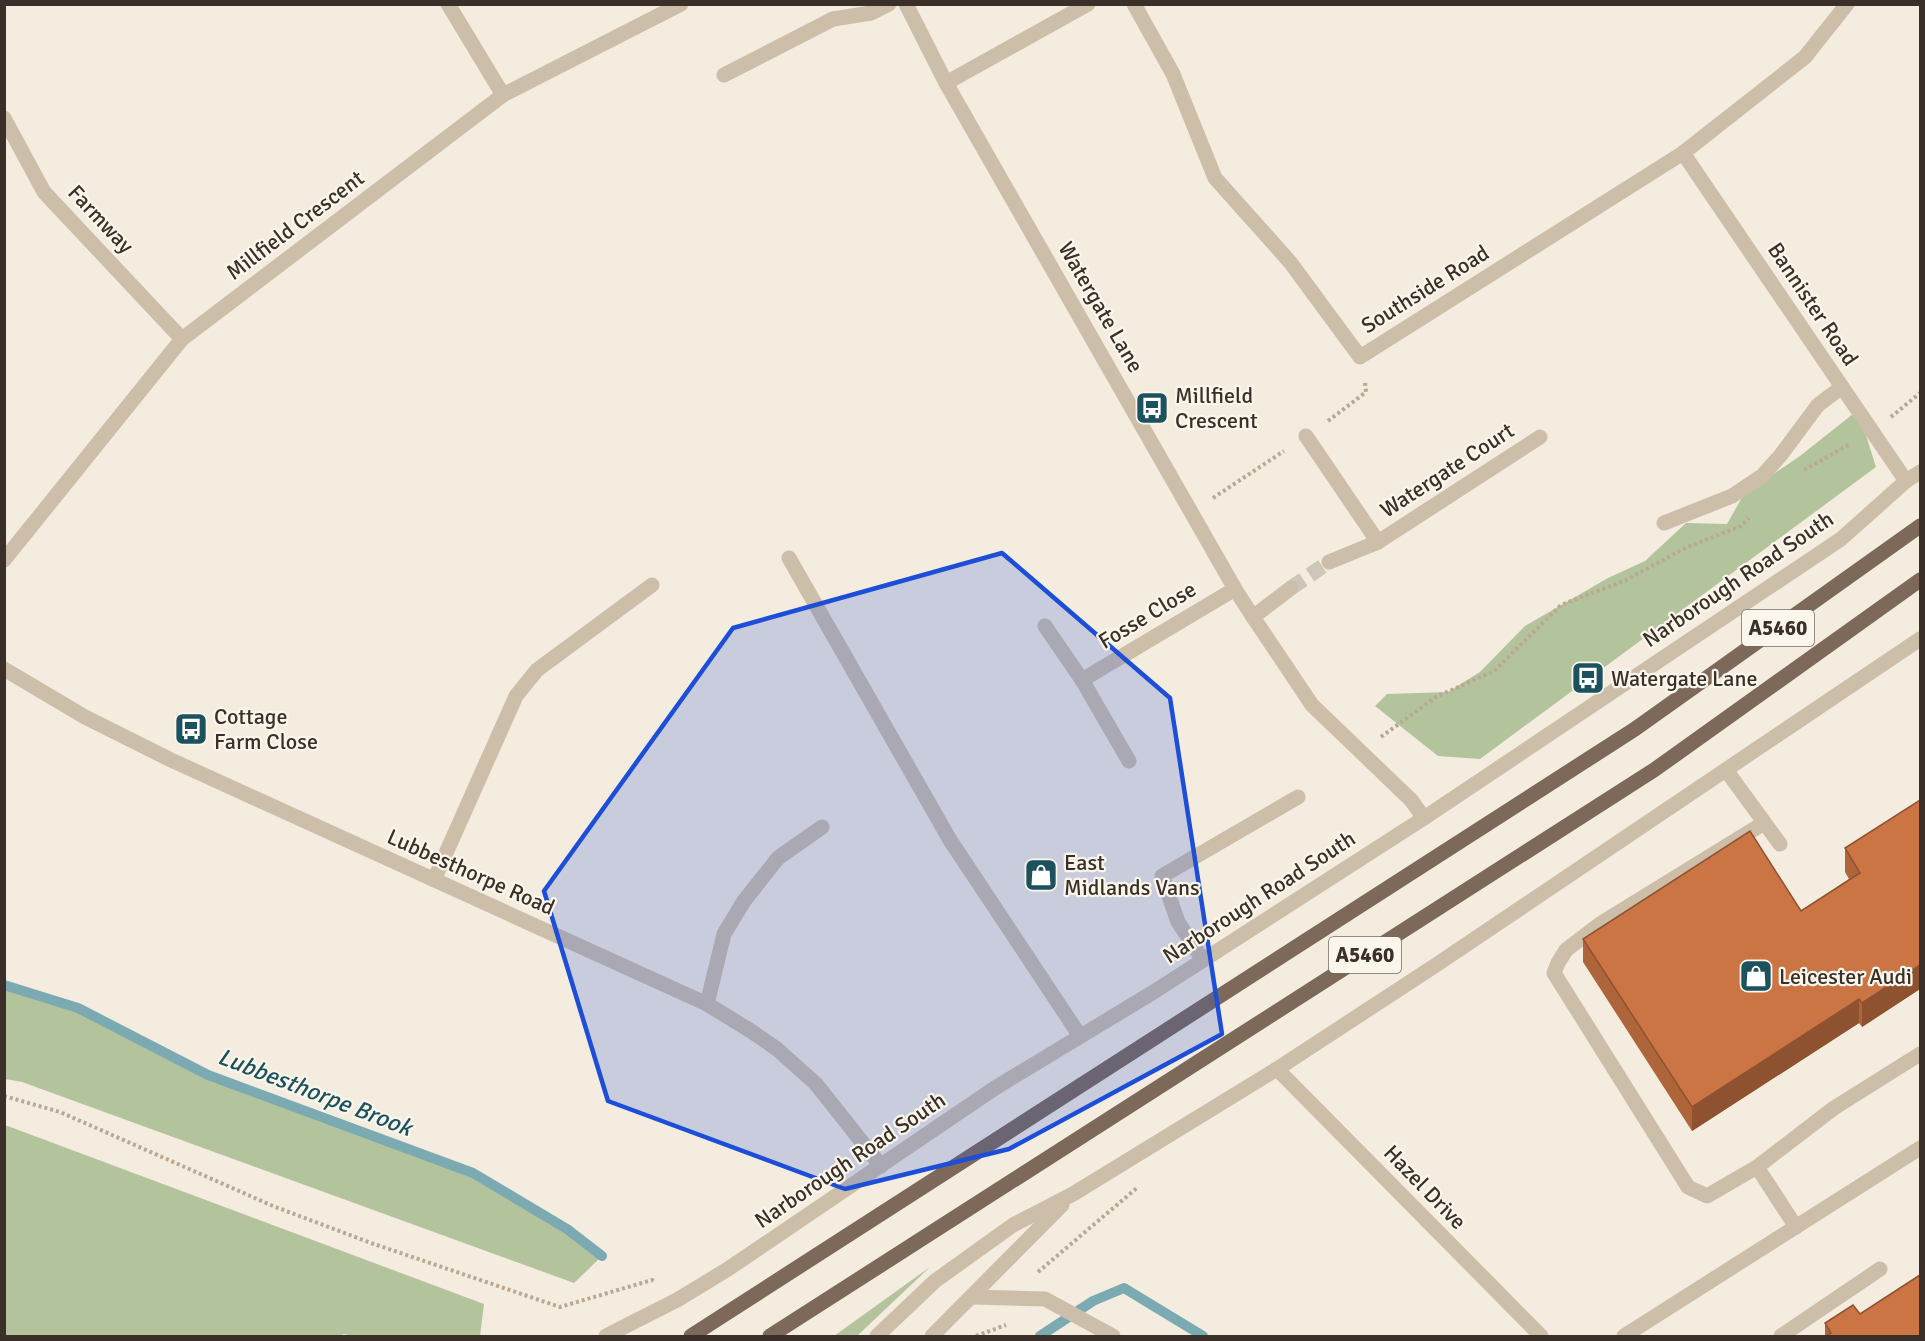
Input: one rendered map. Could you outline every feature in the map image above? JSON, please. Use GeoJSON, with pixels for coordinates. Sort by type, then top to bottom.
{"type":"FeatureCollection","features":[{"type":"Feature","properties":{"kind":"main road","name":"A5460"},"geometry":{"type":"LineString","coordinates":[[691,1336],[1635,729],[1920,526]]}},
{"type":"Feature","properties":{"kind":"main road","name":"A5460"},"geometry":{"type":"LineString","coordinates":[[770,1336],[1654,770],[1920,580]]}},
{"type":"Feature","properties":{"kind":"street"},"geometry":{"type":"LineString","coordinates":[[448,4],[503,95]]}},
{"type":"Feature","properties":{"kind":"street","name":"Millfield Crescent"},"geometry":{"type":"LineString","coordinates":[[4,560],[182,339],[503,95],[681,4]]}},
{"type":"Feature","properties":{"kind":"street"},"geometry":{"type":"LineString","coordinates":[[724,75],[833,19],[871,13],[890,4]]}},
{"type":"Feature","properties":{"kind":"street","name":"Watergate Lane"},"geometry":{"type":"LineString","coordinates":[[906,4],[946,83],[1235,589],[1312,705],[1410,800],[1424,818]]}},
{"type":"Feature","properties":{"kind":"street"},"geometry":{"type":"LineString","coordinates":[[946,83],[1088,4]]}},
{"type":"Feature","properties":{"kind":"street","name":"Southside Road"},"geometry":{"type":"LineString","coordinates":[[1134,4],[1173,74],[1215,178],[1290,262],[1360,357],[1683,153],[1805,57],[1847,4]]}},
{"type":"Feature","properties":{"kind":"street","name":"Farmway"},"geometry":{"type":"LineString","coordinates":[[4,118],[44,192],[182,339]]}},
{"type":"Feature","properties":{"kind":"street","name":"Bannister Road"},"geometry":{"type":"LineString","coordinates":[[1683,153],[1906,481]]}},
{"type":"Feature","properties":{"kind":"street"},"geometry":{"type":"LineString","coordinates":[[1664,523],[1732,496],[1761,476],[1780,456],[1818,405],[1842,387]]}},
{"type":"Feature","properties":{"kind":"street","name":"Watergate Court"},"geometry":{"type":"LineString","coordinates":[[1306,436],[1378,542]]}},
{"type":"Feature","properties":{"kind":"street","name":"Watergate Court"},"geometry":{"type":"LineString","coordinates":[[1329,562],[1378,542],[1540,437]]}},
{"type":"Feature","properties":{"kind":"street","name":"Narborough Road South"},"geometry":{"type":"LineString","coordinates":[[606,1336],[677,1300],[728,1269],[995,1088],[1203,960],[1424,818],[1841,538],[1906,481],[1920,472]]}},
{"type":"Feature","properties":{"kind":"street"},"geometry":{"type":"LineString","coordinates":[[789,558],[950,840],[1080,1036]]}},
{"type":"Feature","properties":{"kind":"street"},"geometry":{"type":"LineString","coordinates":[[434,880],[516,696],[537,670],[652,585]]}},
{"type":"Feature","properties":{"kind":"street"},"geometry":{"type":"LineString","coordinates":[[1253,617],[1291,588]]}},
{"type":"Feature","properties":{"kind":"street","name":"Fosse Close"},"geometry":{"type":"LineString","coordinates":[[1082,680],[1235,589]]}},
{"type":"Feature","properties":{"kind":"street"},"geometry":{"type":"LineString","coordinates":[[1046,626],[1082,680],[1129,762]]}},
{"type":"Feature","properties":{"kind":"street"},"geometry":{"type":"LineString","coordinates":[[877,1336],[935,1281],[1012,1225],[1073,1194],[1277,1069],[1436,965],[1920,639]]}},
{"type":"Feature","properties":{"kind":"street","name":"Lubbesthorpe Road"},"geometry":{"type":"LineString","coordinates":[[4,669],[85,717],[171,760],[707,1004],[777,1049],[816,1084],[881,1166]]}},
{"type":"Feature","properties":{"kind":"street"},"geometry":{"type":"LineString","coordinates":[[1726,770],[1780,844]]}},
{"type":"Feature","properties":{"kind":"street"},"geometry":{"type":"LineString","coordinates":[[1203,960],[1178,922],[1162,876],[1298,797]]}},
{"type":"Feature","properties":{"kind":"street"},"geometry":{"type":"LineString","coordinates":[[1764,823],[1600,924],[1566,950],[1557,963],[1554,973],[1688,1187],[1707,1196],[1757,1167],[1834,1108],[1920,1054]]}},
{"type":"Feature","properties":{"kind":"street"},"geometry":{"type":"LineString","coordinates":[[707,1004],[724,934],[744,901],[778,858],[822,827]]}},
{"type":"Feature","properties":{"kind":"street","name":"Hazel Drive"},"geometry":{"type":"LineString","coordinates":[[1277,1069],[1540,1336]]}},
{"type":"Feature","properties":{"kind":"street"},"geometry":{"type":"LineString","coordinates":[[1624,1336],[1920,1148]]}},
{"type":"Feature","properties":{"kind":"street"},"geometry":{"type":"LineString","coordinates":[[1757,1167],[1796,1227]]}},
{"type":"Feature","properties":{"kind":"street"},"geometry":{"type":"LineString","coordinates":[[932,1336],[1073,1194]]}},
{"type":"Feature","properties":{"kind":"street"},"geometry":{"type":"LineString","coordinates":[[1781,1336],[1880,1269]]}},
{"type":"Feature","properties":{"kind":"street"},"geometry":{"type":"LineString","coordinates":[[973,1296],[1045,1299],[1113,1336]]}},
{"type":"Feature","properties":{"kind":"path"},"geometry":{"type":"LineString","coordinates":[[1800,473],[1873,432],[1920,393]]}},
{"type":"Feature","properties":{"kind":"path"},"geometry":{"type":"LineString","coordinates":[[1361,752],[1436,698],[1494,671],[1561,605],[1626,580],[1685,548],[1741,526],[1758,511]]}},
{"type":"Feature","properties":{"kind":"path"},"geometry":{"type":"LineString","coordinates":[[4,1096],[60,1112],[273,1206],[372,1243],[560,1307],[652,1280],[677,1300]]}},
{"type":"Feature","properties":{"kind":"path"},"geometry":{"type":"LineString","coordinates":[[976,1336],[1011,1323],[1032,1277],[1145,1181]]}},
{"type":"Feature","properties":{"kind":"highlighted area"},"geometry":{"type":"Polygon","coordinates":[[[1002,553],[1170,698],[1222,1034],[1009,1149],[845,1189],[608,1101],[544,891],[733,628],[1002,553]]]}},
{"type":"Feature","properties":{"kind":"green space"},"geometry":{"type":"Polygon","coordinates":[[[1858,410],[1876,467],[1480,759],[1438,756],[1375,706],[1387,694],[1448,692],[1480,672],[1525,626],[1608,578],[1645,561],[1686,523],[1727,524],[1744,494],[1800,456],[1858,410]]]}},
{"type":"Feature","properties":{"kind":"green space"},"geometry":{"type":"Polygon","coordinates":[[[5,985],[78,1008],[208,1075],[473,1173],[567,1229],[602,1256],[574,1283],[22,1082],[5,1079],[5,985]]]}},
{"type":"Feature","properties":{"kind":"green space"},"geometry":{"type":"Polygon","coordinates":[[[5,1125],[484,1304],[480,1336],[352,1336],[344,1334],[339,1336],[5,1336],[5,1125]]]}},
{"type":"Feature","properties":{"kind":"green space"},"geometry":{"type":"Polygon","coordinates":[[[930,1267],[857,1336],[834,1336],[930,1267]]]}},
{"type":"Feature","properties":{"kind":"building","name":"Leicester Audi"},"geometry":{"type":"Polygon","coordinates":[[[1920,800],[1920,965],[1862,1003],[1859,999],[1692,1107],[1583,939],[1750,831],[1801,911],[1860,873],[1845,848],[1920,800]]]}},
{"type":"Feature","properties":{"kind":"building"},"geometry":{"type":"Polygon","coordinates":[[[1920,1275],[1920,1336],[1826,1336],[1831,1333],[1825,1323],[1853,1305],[1860,1314],[1920,1275]]]}},
{"type":"Feature","properties":{"kind":"waterway","name":"Lubbesthorpe Brook"},"geometry":{"type":"LineString","coordinates":[[4,985],[78,1008],[208,1075],[473,1173],[567,1229],[602,1256]]}},
{"type":"Feature","properties":{"kind":"waterway","name":"Lubbesthorpe Brook"},"geometry":{"type":"LineString","coordinates":[[1040,1336],[1093,1301],[1124,1288],[1203,1336]]}},
{"type":"Feature","properties":{"kind":"tunnel"},"geometry":{"type":"LineString","coordinates":[[1291,588],[1329,562]]}},
{"type":"Feature","properties":{"kind":"place","name":"Millfield Crescent"},"geometry":{"type":"Point","coordinates":[1152,408]}},
{"type":"Feature","properties":{"kind":"place","name":"Watergate Lane"},"geometry":{"type":"Point","coordinates":[1588,678]}},
{"type":"Feature","properties":{"kind":"place","name":"Cottage Farm Close"},"geometry":{"type":"Point","coordinates":[191,729]}},
{"type":"Feature","properties":{"kind":"place","name":"East Midlands Vans"},"geometry":{"type":"Point","coordinates":[1041,875]}},
{"type":"Feature","properties":{"kind":"place","name":"Leicester Audi"},"geometry":{"type":"Point","coordinates":[1756,976]}}]}
